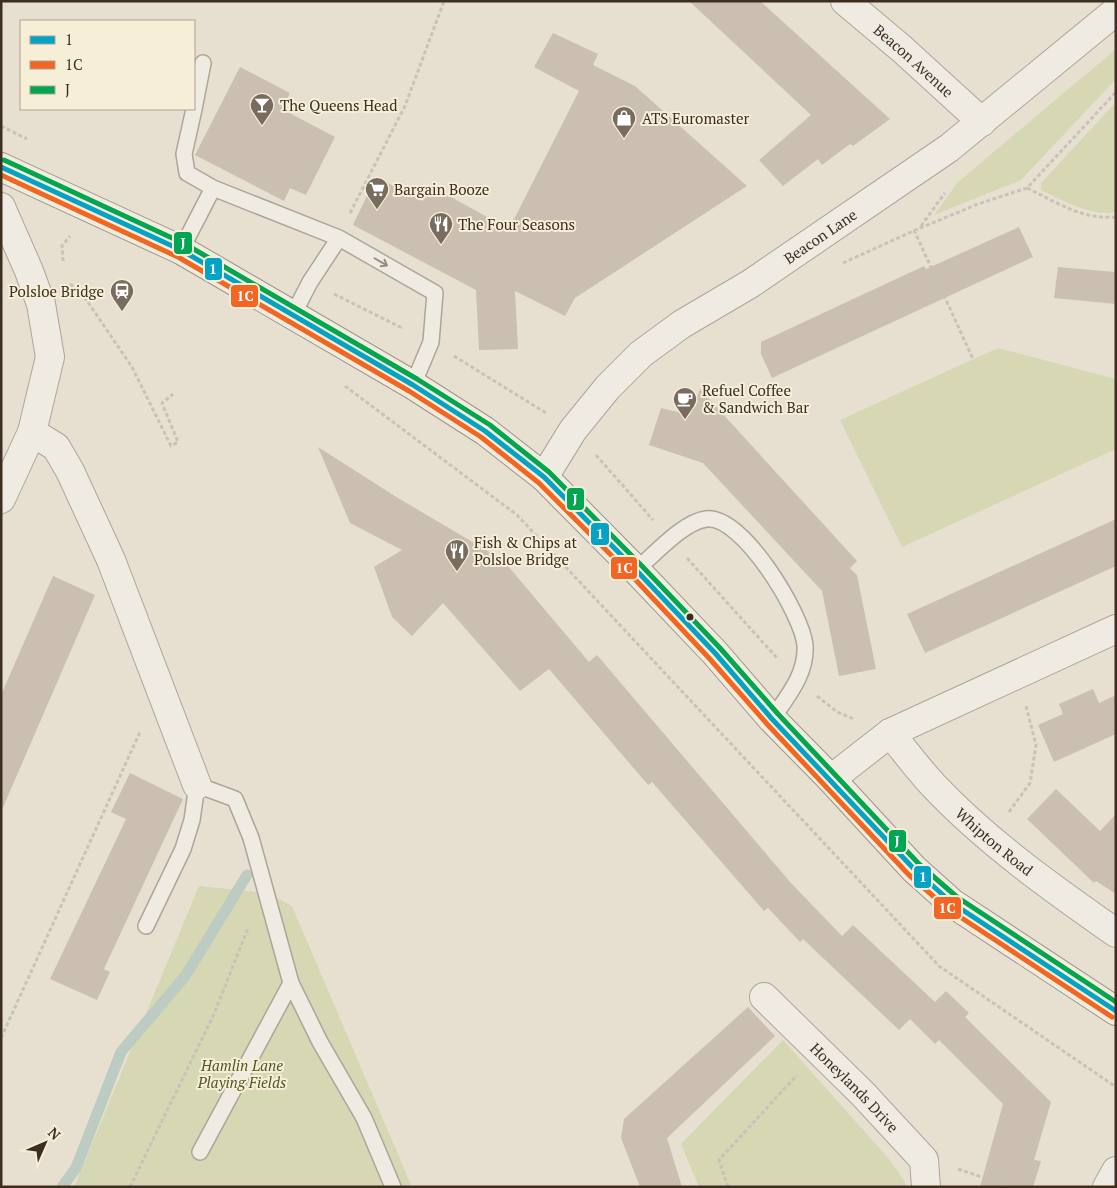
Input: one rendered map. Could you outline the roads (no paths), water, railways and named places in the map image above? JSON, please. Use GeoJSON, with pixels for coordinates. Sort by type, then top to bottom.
{"type":"FeatureCollection","features":[{"type":"Feature","properties":{"kind":"street","name":"Beacon Avenue"},"geometry":{"type":"LineString","coordinates":[[845,1],[902,49],[982,122]]}},
{"type":"Feature","properties":{"kind":"street","name":"Beacon Lane"},"geometry":{"type":"LineString","coordinates":[[544,476],[573,430],[608,387],[641,354],[682,324],[750,284],[950,148],[1116,11]]}},
{"type":"Feature","properties":{"kind":"street"},"geometry":{"type":"LineString","coordinates":[[1,167],[181,250],[413,385],[485,431],[544,476],[636,570],[715,653],[772,719],[831,779],[914,870],[952,902],[1116,1011]]}},
{"type":"Feature","properties":{"kind":"street"},"geometry":{"type":"LineString","coordinates":[[1,207],[29,271],[40,304],[50,357],[32,432],[1,499]]}},
{"type":"Feature","properties":{"kind":"street"},"geometry":{"type":"LineString","coordinates":[[32,432],[56,447],[70,471],[111,560],[197,785]]}},
{"type":"Feature","properties":{"kind":"street"},"geometry":{"type":"LineString","coordinates":[[831,779],[890,733],[1116,629]]}},
{"type":"Feature","properties":{"kind":"street","name":"Whipton Road"},"geometry":{"type":"LineString","coordinates":[[890,733],[934,786],[987,836],[1040,880],[1116,933]]}},
{"type":"Feature","properties":{"kind":"street","name":"Honeylands Drive"},"geometry":{"type":"LineString","coordinates":[[764,997],[820,1051],[924,1160],[926,1187]]}},
{"type":"Feature","properties":{"kind":"street"},"geometry":{"type":"LineString","coordinates":[[1106,1187],[1116,1171]]}},
{"type":"Feature","properties":{"kind":"lane"},"geometry":{"type":"LineString","coordinates":[[195,104],[203,62]]}},
{"type":"Feature","properties":{"kind":"lane"},"geometry":{"type":"LineString","coordinates":[[194,110],[184,154],[187,173],[213,188],[338,238],[435,293],[431,342],[413,385]]}},
{"type":"Feature","properties":{"kind":"lane"},"geometry":{"type":"LineString","coordinates":[[181,250],[213,188]]}},
{"type":"Feature","properties":{"kind":"lane"},"geometry":{"type":"LineString","coordinates":[[293,315],[310,282],[338,238]]}},
{"type":"Feature","properties":{"kind":"lane"},"geometry":{"type":"LineString","coordinates":[[636,570],[687,526],[708,518],[726,525],[757,551],[798,616],[805,646],[798,682],[772,719]]}},
{"type":"Feature","properties":{"kind":"lane"},"geometry":{"type":"LineString","coordinates":[[146,926],[183,849],[192,820],[197,785],[235,799],[252,838],[291,983],[320,1042],[364,1118],[393,1187]]}},
{"type":"Feature","properties":{"kind":"lane"},"geometry":{"type":"LineString","coordinates":[[200,1152],[291,983]]}},
{"type":"Feature","properties":{"kind":"waterway"},"geometry":{"type":"LineString","coordinates":[[62,1187],[76,1168],[121,1052],[186,975],[247,875]]}},
{"type":"Feature","properties":{"kind":"place","name":"The Queens Head"},"geometry":{"type":"Point","coordinates":[262,126]}},
{"type":"Feature","properties":{"kind":"place","name":"ATS Euromaster"},"geometry":{"type":"Point","coordinates":[624,139]}},
{"type":"Feature","properties":{"kind":"place","name":"Bargain Booze"},"geometry":{"type":"Point","coordinates":[377,210]}},
{"type":"Feature","properties":{"kind":"place","name":"The Four Seasons"},"geometry":{"type":"Point","coordinates":[441,245]}},
{"type":"Feature","properties":{"kind":"place","name":"Polsloe Bridge"},"geometry":{"type":"Point","coordinates":[122,312]}},
{"type":"Feature","properties":{"kind":"place","name":"Refuel Coffee & Sandwich Bar"},"geometry":{"type":"Point","coordinates":[685,420]}},
{"type":"Feature","properties":{"kind":"place","name":"Fish & Chips at Polsloe Bridge"},"geometry":{"type":"Point","coordinates":[457,572]}},
{"type":"Feature","properties":{"kind":"park label","name":"Hamlin Lane Playing Fields"},"geometry":{"type":"Point","coordinates":[242,1074]}}]}
